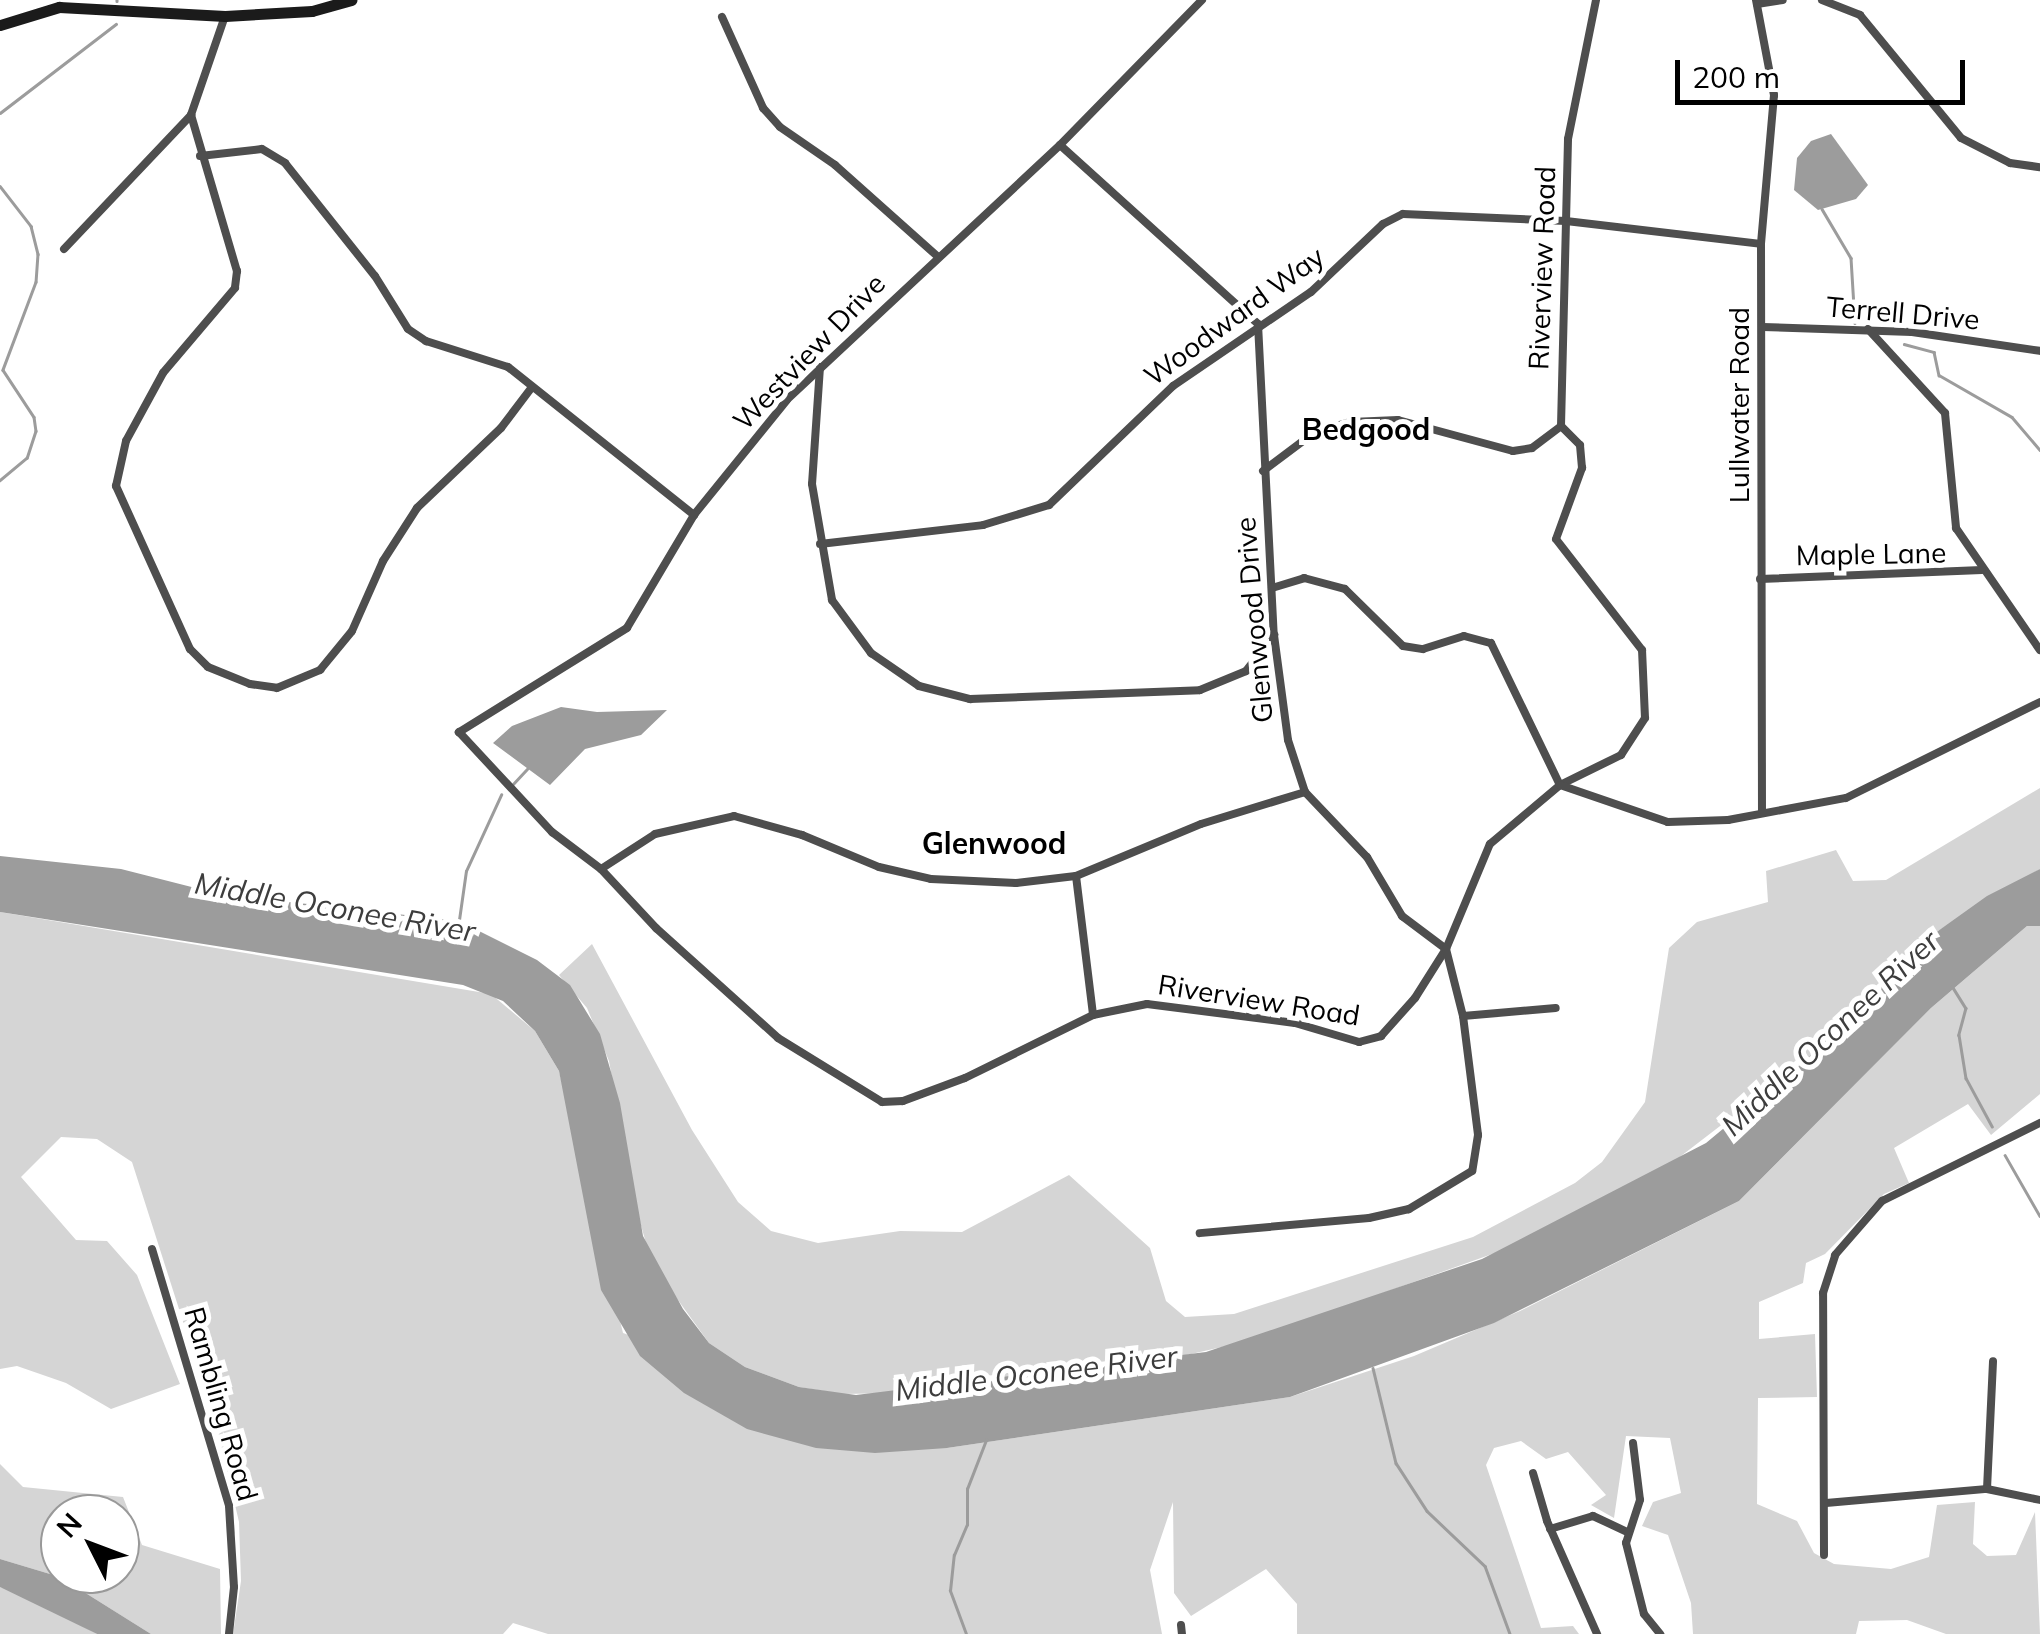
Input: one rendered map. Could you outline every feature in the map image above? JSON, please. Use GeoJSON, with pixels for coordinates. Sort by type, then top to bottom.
{"type":"FeatureCollection","features":[{"type":"Feature","properties":{"kind":"main road"},"geometry":{"type":"LineString","coordinates":[[0,25],[61,3],[226,16],[312,11],[351,0]]}},
{"type":"Feature","properties":{"kind":"street","name":"Westview Drive"},"geometry":{"type":"LineString","coordinates":[[459,732],[627,628],[694,515],[820,367],[1060,145],[1202,0]]}},
{"type":"Feature","properties":{"kind":"street","name":"Riverview Road"},"geometry":{"type":"LineString","coordinates":[[459,732],[552,832],[601,869],[656,928],[778,1038],[882,1102],[904,1101],[964,1078],[1093,1014],[1175,1005],[1230,1019],[1295,1022],[1360,1042],[1380,1036],[1401,1018],[1446,949],[1490,844],[1560,785],[1620,754],[1645,718],[1642,650],[1556,540],[1582,468],[1580,445],[1560,426],[1568,139],[1596,0]]}},
{"type":"Feature","properties":{"kind":"street"},"geometry":{"type":"LineString","coordinates":[[1757,2],[1784,0]]}},
{"type":"Feature","properties":{"kind":"street"},"geometry":{"type":"LineString","coordinates":[[1822,0],[1860,15],[1960,138],[2010,163],[2040,167]]}},
{"type":"Feature","properties":{"kind":"street","name":"Lullwater Road"},"geometry":{"type":"LineString","coordinates":[[1757,2],[1774,95],[1761,244],[1762,812]]}},
{"type":"Feature","properties":{"kind":"street"},"geometry":{"type":"LineString","coordinates":[[64,249],[191,115],[226,16]]}},
{"type":"Feature","properties":{"kind":"street"},"geometry":{"type":"LineString","coordinates":[[722,16],[763,108],[780,127],[835,165],[937,256]]}},
{"type":"Feature","properties":{"kind":"street"},"geometry":{"type":"LineString","coordinates":[[191,115],[237,271],[235,288],[163,373],[126,440],[116,486],[176,628],[208,667],[230,679],[277,688],[320,670],[352,631],[383,561],[417,508],[501,428],[532,386]]}},
{"type":"Feature","properties":{"kind":"street"},"geometry":{"type":"LineString","coordinates":[[1060,145],[1258,324]]}},
{"type":"Feature","properties":{"kind":"street"},"geometry":{"type":"LineString","coordinates":[[200,156],[262,148],[285,163],[376,276],[408,329],[447,349],[486,355],[532,386],[694,515]]}},
{"type":"Feature","properties":{"kind":"street","name":"Woodward Way"},"geometry":{"type":"LineString","coordinates":[[820,544],[902,539],[1036,512],[1123,427],[1258,324],[1311,292],[1383,224],[1403,214],[1566,221],[1761,244]]}},
{"type":"Feature","properties":{"kind":"street","name":"Glenwood Drive"},"geometry":{"type":"LineString","coordinates":[[1258,324],[1274,635],[1288,740],[1305,792]]}},
{"type":"Feature","properties":{"kind":"street","name":"Terrell Drive"},"geometry":{"type":"LineString","coordinates":[[1762,327],[1868,329],[2040,351]]}},
{"type":"Feature","properties":{"kind":"street"},"geometry":{"type":"LineString","coordinates":[[1868,329],[1945,413],[1956,528],[2040,650]]}},
{"type":"Feature","properties":{"kind":"street"},"geometry":{"type":"LineString","coordinates":[[820,367],[812,484],[832,600],[854,632],[894,670],[936,693],[970,698],[1200,690],[1246,670],[1274,635]]}},
{"type":"Feature","properties":{"kind":"street"},"geometry":{"type":"LineString","coordinates":[[1264,471],[1315,432],[1351,422],[1398,420],[1513,451],[1532,448],[1560,426]]}},
{"type":"Feature","properties":{"kind":"street","name":"Maple Lane"},"geometry":{"type":"LineString","coordinates":[[1760,580],[1982,570]]}},
{"type":"Feature","properties":{"kind":"street"},"geometry":{"type":"LineString","coordinates":[[1272,588],[1304,578],[1346,588],[1404,646],[1424,649],[1464,636],[1491,643],[1560,785],[1668,822],[1846,798],[2040,702]]}},
{"type":"Feature","properties":{"kind":"street"},"geometry":{"type":"LineString","coordinates":[[601,869],[656,834],[734,816],[931,879],[1016,884],[1076,876],[1201,824],[1305,792],[1367,857],[1402,916],[1446,949],[1464,1016],[1478,1135],[1472,1171],[1409,1208],[1369,1218],[1200,1233]]}},
{"type":"Feature","properties":{"kind":"street"},"geometry":{"type":"LineString","coordinates":[[1076,876],[1093,1014]]}},
{"type":"Feature","properties":{"kind":"street"},"geometry":{"type":"LineString","coordinates":[[1464,1016],[1556,1008]]}},
{"type":"Feature","properties":{"kind":"street"},"geometry":{"type":"LineString","coordinates":[[1824,1556],[1823,1293],[1835,1254],[1882,1201],[2040,1123]]}},
{"type":"Feature","properties":{"kind":"street","name":"Rambling Road"},"geometry":{"type":"LineString","coordinates":[[152,1249],[229,1506],[234,1587],[229,1634]]}},
{"type":"Feature","properties":{"kind":"street"},"geometry":{"type":"LineString","coordinates":[[1986,1489],[1993,1361]]}},
{"type":"Feature","properties":{"kind":"street"},"geometry":{"type":"LineString","coordinates":[[1633,1443],[1640,1500],[1627,1532],[1644,1614],[1660,1634]]}},
{"type":"Feature","properties":{"kind":"street"},"geometry":{"type":"LineString","coordinates":[[1534,1473],[1550,1529],[1598,1634]]}},
{"type":"Feature","properties":{"kind":"street"},"geometry":{"type":"LineString","coordinates":[[1826,1503],[1986,1489],[2040,1500]]}},
{"type":"Feature","properties":{"kind":"street"},"geometry":{"type":"LineString","coordinates":[[1550,1529],[1594,1516],[1627,1532]]}},
{"type":"Feature","properties":{"kind":"shaded area"},"geometry":{"type":"Polygon","coordinates":[[[2040,788],[2040,869],[1928,937],[1806,1060],[1668,1166],[1495,1253],[1248,1341],[1178,1357],[900,1393],[842,1394],[799,1387],[745,1367],[709,1343],[652,1264],[632,1194],[609,1061],[587,1008],[559,975],[592,944],[692,1130],[738,1202],[771,1231],[818,1243],[900,1231],[962,1232],[1069,1175],[1150,1248],[1166,1301],[1185,1317],[1234,1314],[1473,1237],[1575,1183],[1602,1162],[1645,1102],[1669,948],[1697,922],[1768,902],[1766,871],[1836,850],[1853,881],[1886,880],[2040,788]]]}},
{"type":"Feature","properties":{"kind":"shaded area"},"geometry":{"type":"Polygon","coordinates":[[[0,912],[491,994],[535,1031],[559,1071],[623,1333],[947,1448],[1290,1397],[1414,1356],[1520,1311],[1739,1201],[1931,1008],[2027,926],[2040,926],[2040,1094],[1991,1135],[1968,1104],[1894,1148],[1909,1183],[1884,1194],[1825,1254],[1806,1263],[1803,1283],[1759,1302],[1759,1339],[1815,1334],[1817,1397],[1758,1398],[1757,1504],[1797,1521],[1814,1553],[1834,1564],[1891,1569],[1929,1557],[1937,1505],[1975,1502],[1973,1544],[1987,1556],[2016,1555],[2035,1512],[2040,1634],[1946,1634],[1907,1620],[1859,1621],[1856,1634],[1693,1634],[1691,1603],[1668,1535],[1642,1526],[1653,1502],[1681,1493],[1670,1438],[1626,1436],[1614,1518],[1591,1505],[1606,1495],[1568,1452],[1546,1459],[1521,1441],[1494,1448],[1486,1465],[1541,1628],[1573,1626],[1579,1634],[1297,1634],[1297,1604],[1266,1569],[1191,1616],[1174,1593],[1173,1502],[1150,1570],[1162,1634],[548,1634],[513,1623],[503,1634],[233,1634],[241,1581],[239,1522],[218,1431],[132,1162],[97,1139],[61,1137],[21,1177],[76,1240],[107,1241],[137,1275],[180,1384],[111,1409],[66,1383],[17,1366],[0,1369],[0,912]]]}},
{"type":"Feature","properties":{"kind":"shaded area"},"geometry":{"type":"Polygon","coordinates":[[[0,1464],[23,1487],[93,1494],[40,1494],[40,1571],[0,1559],[0,1464]]]}},
{"type":"Feature","properties":{"kind":"shaded area"},"geometry":{"type":"Polygon","coordinates":[[[140,1540],[142,1545],[220,1569],[221,1634],[151,1634],[87,1594],[140,1594],[140,1540]]]}},
{"type":"Feature","properties":{"kind":"shaded area"},"geometry":{"type":"Polygon","coordinates":[[[0,1587],[13,1590],[97,1634],[0,1634],[0,1587]]]}},
{"type":"Feature","properties":{"kind":"water"},"geometry":{"type":"Polygon","coordinates":[[[1831,134],[1868,185],[1856,199],[1818,210],[1794,190],[1797,158],[1811,141],[1831,134]]]}},
{"type":"Feature","properties":{"kind":"water"},"geometry":{"type":"Polygon","coordinates":[[[561,707],[597,712],[667,710],[641,735],[585,749],[550,785],[493,743],[512,726],[561,707]]]}},
{"type":"Feature","properties":{"kind":"water","name":"Middle Oconee River"},"geometry":{"type":"Polygon","coordinates":[[[0,856],[121,869],[219,894],[459,921],[537,960],[570,985],[600,1034],[620,1103],[643,1236],[683,1309],[709,1343],[745,1367],[799,1387],[856,1395],[1206,1352],[1482,1259],[1706,1143],[1806,1060],[1917,946],[1987,896],[2040,869],[2040,926],[2027,926],[1931,1008],[1739,1201],[1494,1323],[1290,1397],[947,1448],[875,1453],[816,1448],[747,1429],[684,1393],[640,1356],[601,1290],[559,1071],[535,1031],[503,1001],[463,985],[0,912],[0,856]]]}},
{"type":"Feature","properties":{"kind":"water"},"geometry":{"type":"Polygon","coordinates":[[[0,1559],[40,1571],[40,1594],[87,1594],[151,1634],[97,1634],[0,1587],[0,1559]]]}},
{"type":"Feature","properties":{"kind":"waterway"},"geometry":{"type":"LineString","coordinates":[[0,113],[116,24]]}},
{"type":"Feature","properties":{"kind":"waterway"},"geometry":{"type":"LineString","coordinates":[[0,186],[31,226],[38,254],[36,282],[3,370],[34,417],[36,431],[27,458],[0,481]]}},
{"type":"Feature","properties":{"kind":"waterway"},"geometry":{"type":"LineString","coordinates":[[1822,209],[1851,258],[1855,323]]}},
{"type":"Feature","properties":{"kind":"waterway"},"geometry":{"type":"LineString","coordinates":[[1904,344],[1934,352],[1939,375],[2012,417],[2040,450]]}},
{"type":"Feature","properties":{"kind":"waterway"},"geometry":{"type":"LineString","coordinates":[[513,784],[527,769]]}},
{"type":"Feature","properties":{"kind":"waterway","name":"Middle Oconee River"},"geometry":{"type":"LineString","coordinates":[[459,920],[466,871],[501,795]]}},
{"type":"Feature","properties":{"kind":"waterway"},"geometry":{"type":"LineString","coordinates":[[1952,986],[1966,1008],[1959,1035],[1966,1078],[1992,1126]]}},
{"type":"Feature","properties":{"kind":"waterway"},"geometry":{"type":"LineString","coordinates":[[2005,1155],[2040,1216]]}},
{"type":"Feature","properties":{"kind":"waterway"},"geometry":{"type":"LineString","coordinates":[[1373,1368],[1396,1463],[1427,1511],[1485,1566],[1510,1634]]}},
{"type":"Feature","properties":{"kind":"waterway"},"geometry":{"type":"LineString","coordinates":[[966,1634],[950,1591],[954,1555],[967,1525],[967,1489],[986,1440]]}},
{"type":"Feature","properties":{"kind":"district","name":"Bedgood"},"geometry":{"type":"Point","coordinates":[1366,429]}},
{"type":"Feature","properties":{"kind":"district","name":"Glenwood"},"geometry":{"type":"Point","coordinates":[994,843]}}]}
